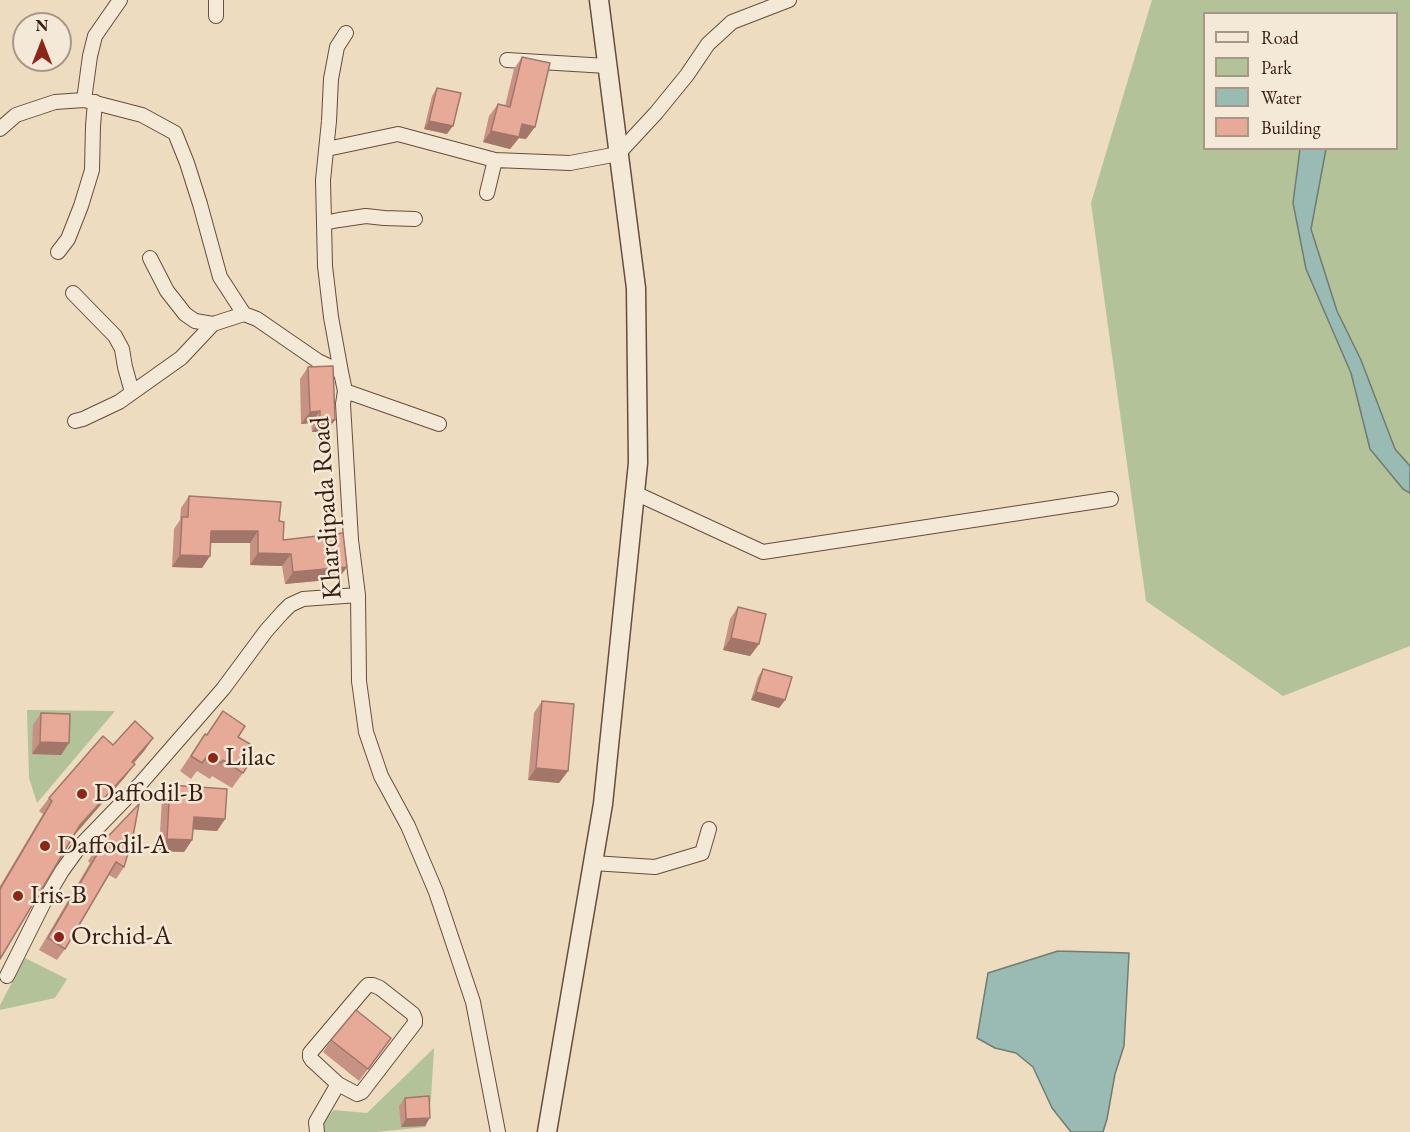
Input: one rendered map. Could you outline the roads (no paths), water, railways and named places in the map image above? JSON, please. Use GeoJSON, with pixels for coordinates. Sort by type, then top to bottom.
{"type":"FeatureCollection","features":[{"type":"Feature","properties":{"kind":"street"},"geometry":{"type":"LineString","coordinates":[[58,252],[68,239],[92,170],[90,56],[95,36],[120,0]]}},
{"type":"Feature","properties":{"kind":"street"},"geometry":{"type":"LineString","coordinates":[[216,0],[216,16]]}},
{"type":"Feature","properties":{"kind":"street"},"geometry":{"type":"LineString","coordinates":[[547,1132],[603,804],[638,463],[636,288],[598,0]]}},
{"type":"Feature","properties":{"kind":"street"},"geometry":{"type":"LineString","coordinates":[[327,149],[398,134],[495,160],[570,163],[618,154],[656,113],[687,75],[708,44],[732,22],[789,0]]}},
{"type":"Feature","properties":{"kind":"street","name":"Khardipada Road"},"geometry":{"type":"LineString","coordinates":[[346,33],[337,47],[332,79],[323,180],[324,223],[332,317],[345,391],[343,404],[351,540],[358,595],[359,681],[366,732],[381,776],[408,826],[436,892],[470,991],[498,1132]]}},
{"type":"Feature","properties":{"kind":"street"},"geometry":{"type":"LineString","coordinates":[[507,60],[607,66]]}},
{"type":"Feature","properties":{"kind":"street"},"geometry":{"type":"LineString","coordinates":[[0,129],[16,116],[55,102],[89,101],[142,115],[175,133],[200,204],[220,277],[244,314],[257,320],[318,361],[341,372]]}},
{"type":"Feature","properties":{"kind":"street"},"geometry":{"type":"LineString","coordinates":[[487,193],[495,160]]}},
{"type":"Feature","properties":{"kind":"street"},"geometry":{"type":"LineString","coordinates":[[324,223],[366,216],[416,219]]}},
{"type":"Feature","properties":{"kind":"street"},"geometry":{"type":"LineString","coordinates":[[150,258],[167,291],[185,315],[195,321],[213,324],[244,314]]}},
{"type":"Feature","properties":{"kind":"street"},"geometry":{"type":"LineString","coordinates":[[73,293],[115,336],[123,349],[132,392]]}},
{"type":"Feature","properties":{"kind":"street"},"geometry":{"type":"LineString","coordinates":[[75,421],[119,402],[182,358],[213,324]]}},
{"type":"Feature","properties":{"kind":"street"},"geometry":{"type":"LineString","coordinates":[[345,391],[439,424]]}},
{"type":"Feature","properties":{"kind":"street"},"geometry":{"type":"LineString","coordinates":[[635,493],[763,552],[1111,499],[1085,503]]}},
{"type":"Feature","properties":{"kind":"street"},"geometry":{"type":"LineString","coordinates":[[7,976],[46,898],[80,846],[141,783],[223,689],[282,613],[290,605],[303,599],[358,595]]}},
{"type":"Feature","properties":{"kind":"street"},"geometry":{"type":"LineString","coordinates":[[593,863],[655,867],[702,853],[709,829]]}},
{"type":"Feature","properties":{"kind":"street"},"geometry":{"type":"LineString","coordinates":[[368,985],[380,987],[413,1014],[415,1023],[362,1092],[357,1094],[338,1084],[312,1060],[310,1053],[368,985]]}},
{"type":"Feature","properties":{"kind":"street"},"geometry":{"type":"LineString","coordinates":[[317,1132],[315,1122],[338,1084]]}},
{"type":"Feature","properties":{"kind":"water"},"geometry":{"type":"Polygon","coordinates":[[[1300,150],[1326,150],[1311,229],[1337,311],[1361,360],[1395,449],[1410,466],[1410,493],[1403,489],[1370,449],[1351,373],[1306,269],[1293,203],[1300,150]]]}},
{"type":"Feature","properties":{"kind":"water"},"geometry":{"type":"Polygon","coordinates":[[[1058,951],[1129,953],[1124,1046],[1115,1074],[1103,1132],[1071,1132],[1052,1108],[1033,1067],[1016,1053],[995,1048],[977,1038],[988,973],[1058,951]]]}},
{"type":"Feature","properties":{"kind":"place","name":"Lilac"},"geometry":{"type":"Point","coordinates":[213,758]}},
{"type":"Feature","properties":{"kind":"place","name":"Daffodil-B"},"geometry":{"type":"Point","coordinates":[82,794]}},
{"type":"Feature","properties":{"kind":"place","name":"Daffodil-A"},"geometry":{"type":"Point","coordinates":[45,846]}},
{"type":"Feature","properties":{"kind":"place","name":"Iris-B"},"geometry":{"type":"Point","coordinates":[18,896]}},
{"type":"Feature","properties":{"kind":"place","name":"Orchid-A"},"geometry":{"type":"Point","coordinates":[59,937]}}]}
